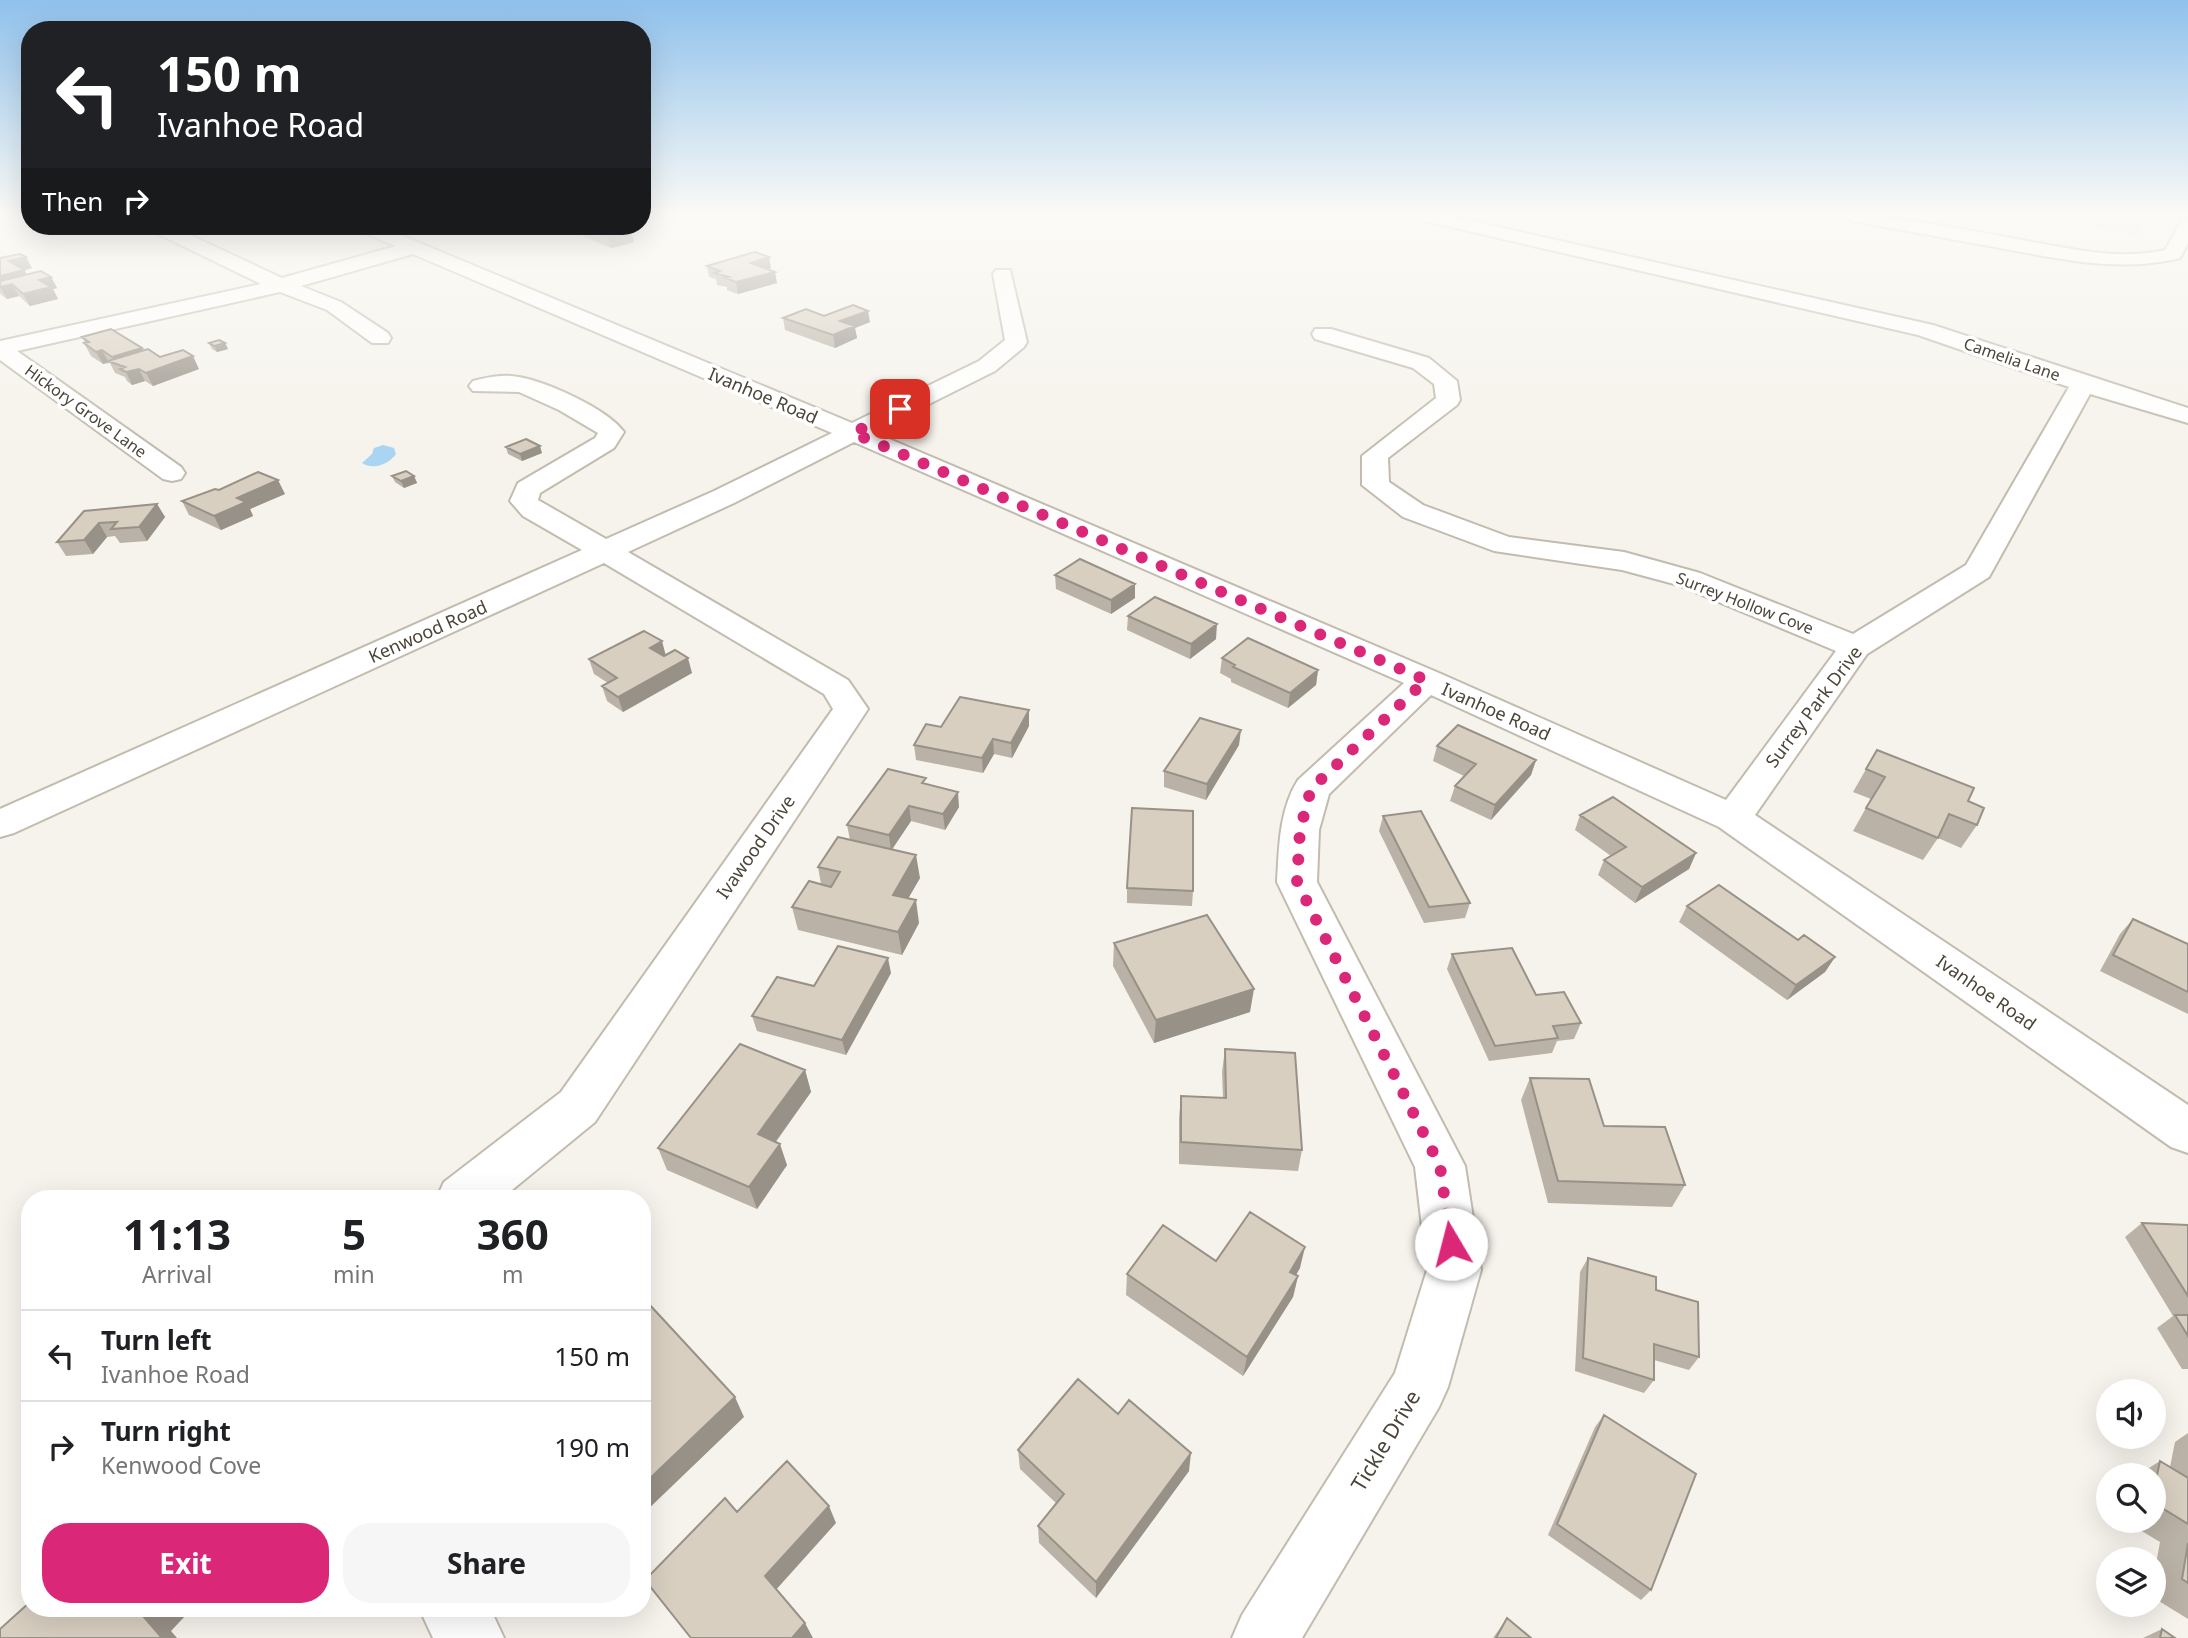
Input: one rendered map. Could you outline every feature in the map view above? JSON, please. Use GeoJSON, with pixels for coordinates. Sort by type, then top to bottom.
{"type":"FeatureCollection","features":[{"type":"Feature","properties":{"kind":"street"},"geometry":{"type":"LineString","coordinates":[[0,349],[161,315],[251,292]]}},
{"type":"Feature","properties":{"kind":"street"},"geometry":{"type":"LineString","coordinates":[[300,292],[334,306],[380,338]]}},
{"type":"Feature","properties":{"kind":"street","name":"Ivanhoe Road"},"geometry":{"type":"LineString","coordinates":[[522,292],[1426,680],[1733,818],[2188,1132]]}},
{"type":"Feature","properties":{"kind":"street","name":"Kenwood Road"},"geometry":{"type":"LineString","coordinates":[[0,824],[605,551],[987,366],[1016,342],[1007,292]]}},
{"type":"Feature","properties":{"kind":"street","name":"Camelia Lane"},"geometry":{"type":"LineString","coordinates":[[1760,292],[1925,330],[2083,384],[2188,416]]}},
{"type":"Feature","properties":{"kind":"street","name":"Surrey Hollow Cove"},"geometry":{"type":"LineString","coordinates":[[1323,334],[1421,363],[1446,382],[1448,400],[1375,456],[1376,485],[1413,511],[1504,545],[1624,561],[1689,579],[1855,647]]}},
{"type":"Feature","properties":{"kind":"street","name":"Hickory Grove Lane"},"geometry":{"type":"LineString","coordinates":[[0,349],[172,473]]}},
{"type":"Feature","properties":{"kind":"street"},"geometry":{"type":"LineString","coordinates":[[481,386],[507,383],[528,387],[610,429],[611,436],[605,443],[534,484],[528,489],[524,501],[533,510],[605,551]]}},
{"type":"Feature","properties":{"kind":"street","name":"Surrey Park Drive"},"geometry":{"type":"LineString","coordinates":[[1733,818],[1855,647],[1978,570],[2083,384]]}},
{"type":"Feature","properties":{"kind":"street","name":"Ivawood Drive"},"geometry":{"type":"LineString","coordinates":[[473,1190],[578,1107],[851,709],[836,687],[722,617],[605,551]]}},
{"type":"Feature","properties":{"kind":"street","name":"Tickle Drive"},"geometry":{"type":"LineString","coordinates":[[1265,1638],[1419,1387],[1454,1270],[1440,1166],[1297,882],[1300,830],[1311,789],[1426,680]]}},
{"type":"Feature","properties":{"kind":"street"},"geometry":{"type":"LineString","coordinates":[[458,1617],[471,1638]]}},
{"type":"Feature","properties":{"kind":"water"},"geometry":{"type":"Polygon","coordinates":[[[383,445],[394,448],[396,454],[393,458],[385,464],[375,466],[362,463],[372,454],[374,448],[383,445]]]}},
{"type":"Feature","properties":{"kind":"building"},"geometry":{"type":"Polygon","coordinates":[[[853,305],[868,311],[840,321],[855,326],[833,335],[783,318],[806,309],[824,316],[853,305]]]}},
{"type":"Feature","properties":{"kind":"building"},"geometry":{"type":"Polygon","coordinates":[[[111,329],[142,348],[112,357],[102,350],[96,352],[84,343],[89,342],[82,337],[111,329]]]}},
{"type":"Feature","properties":{"kind":"building"},"geometry":{"type":"Polygon","coordinates":[[[219,340],[225,343],[214,346],[209,343],[219,340]]]}},
{"type":"Feature","properties":{"kind":"building"},"geometry":{"type":"Polygon","coordinates":[[[148,349],[160,357],[183,350],[193,356],[146,373],[139,369],[126,372],[120,369],[125,367],[108,361],[148,349]]]}},
{"type":"Feature","properties":{"kind":"building"},"geometry":{"type":"Polygon","coordinates":[[[526,439],[540,446],[520,454],[506,447],[526,439]]]}},
{"type":"Feature","properties":{"kind":"building"},"geometry":{"type":"Polygon","coordinates":[[[406,471],[414,476],[401,481],[392,476],[406,471]]]}},
{"type":"Feature","properties":{"kind":"building"},"geometry":{"type":"Polygon","coordinates":[[[258,472],[278,480],[237,498],[246,502],[214,516],[182,501],[219,490],[258,472]]]}},
{"type":"Feature","properties":{"kind":"building"},"geometry":{"type":"Polygon","coordinates":[[[157,504],[139,527],[111,529],[117,522],[99,523],[84,540],[57,542],[84,511],[157,504]]]}},
{"type":"Feature","properties":{"kind":"building"},"geometry":{"type":"Polygon","coordinates":[[[1080,559],[1135,584],[1111,600],[1055,575],[1080,559]]]}},
{"type":"Feature","properties":{"kind":"building"},"geometry":{"type":"Polygon","coordinates":[[[1155,597],[1217,624],[1191,644],[1128,616],[1155,597]]]}},
{"type":"Feature","properties":{"kind":"building"},"geometry":{"type":"Polygon","coordinates":[[[644,631],[662,641],[650,648],[664,656],[675,650],[688,658],[618,697],[602,686],[617,678],[589,659],[644,631]]]}},
{"type":"Feature","properties":{"kind":"building"},"geometry":{"type":"Polygon","coordinates":[[[1248,638],[1318,670],[1290,693],[1233,667],[1235,665],[1222,658],[1248,638]]]}},
{"type":"Feature","properties":{"kind":"building"},"geometry":{"type":"Polygon","coordinates":[[[960,697],[1029,710],[1011,743],[993,739],[982,758],[914,745],[926,724],[941,727],[960,697]]]}},
{"type":"Feature","properties":{"kind":"building"},"geometry":{"type":"Polygon","coordinates":[[[1200,718],[1241,730],[1207,784],[1164,771],[1200,718]]]}},
{"type":"Feature","properties":{"kind":"building"},"geometry":{"type":"Polygon","coordinates":[[[1458,725],[1536,760],[1495,805],[1455,786],[1476,764],[1437,746],[1458,725]]]}},
{"type":"Feature","properties":{"kind":"building"},"geometry":{"type":"Polygon","coordinates":[[[1877,750],[1974,788],[1968,801],[1984,808],[1977,825],[1949,814],[1938,838],[1866,808],[1885,777],[1866,769],[1877,750]]]}},
{"type":"Feature","properties":{"kind":"building"},"geometry":{"type":"Polygon","coordinates":[[[888,769],[926,778],[922,783],[958,792],[943,814],[909,806],[889,835],[847,825],[888,769]]]}},
{"type":"Feature","properties":{"kind":"building"},"geometry":{"type":"Polygon","coordinates":[[[1613,797],[1696,853],[1642,887],[1604,860],[1626,847],[1580,815],[1613,797]]]}},
{"type":"Feature","properties":{"kind":"building"},"geometry":{"type":"Polygon","coordinates":[[[1132,808],[1193,811],[1193,891],[1127,888],[1132,808]]]}},
{"type":"Feature","properties":{"kind":"building"},"geometry":{"type":"Polygon","coordinates":[[[1421,811],[1470,903],[1429,907],[1383,816],[1421,811]]]}},
{"type":"Feature","properties":{"kind":"building"},"geometry":{"type":"Polygon","coordinates":[[[838,837],[916,855],[893,895],[916,900],[898,932],[792,907],[809,881],[831,887],[840,872],[818,867],[838,837]]]}},
{"type":"Feature","properties":{"kind":"building"},"geometry":{"type":"Polygon","coordinates":[[[1719,885],[1798,940],[1804,935],[1835,957],[1796,985],[1687,906],[1719,885]]]}},
{"type":"Feature","properties":{"kind":"building"},"geometry":{"type":"Polygon","coordinates":[[[1207,915],[1254,989],[1156,1020],[1114,943],[1207,915]]]}},
{"type":"Feature","properties":{"kind":"building"},"geometry":{"type":"Polygon","coordinates":[[[2133,919],[2188,944],[2188,992],[2113,955],[2133,919]]]}},
{"type":"Feature","properties":{"kind":"building"},"geometry":{"type":"Polygon","coordinates":[[[838,946],[888,958],[842,1040],[752,1016],[777,977],[814,986],[838,946]]]}},
{"type":"Feature","properties":{"kind":"building"},"geometry":{"type":"Polygon","coordinates":[[[1512,948],[1536,995],[1564,992],[1581,1023],[1553,1026],[1558,1038],[1495,1046],[1452,954],[1512,948]]]}},
{"type":"Feature","properties":{"kind":"building"},"geometry":{"type":"Polygon","coordinates":[[[740,1044],[805,1070],[758,1134],[780,1144],[749,1187],[658,1148],[740,1044]]]}},
{"type":"Feature","properties":{"kind":"building"},"geometry":{"type":"Polygon","coordinates":[[[1225,1049],[1295,1053],[1302,1150],[1181,1142],[1181,1096],[1226,1098],[1225,1049]]]}},
{"type":"Feature","properties":{"kind":"building"},"geometry":{"type":"Polygon","coordinates":[[[1530,1078],[1589,1079],[1604,1126],[1665,1127],[1685,1185],[1558,1181],[1530,1078]]]}},
{"type":"Feature","properties":{"kind":"building"},"geometry":{"type":"Polygon","coordinates":[[[1250,1212],[1305,1247],[1290,1272],[1298,1276],[1247,1357],[1127,1274],[1163,1225],[1216,1261],[1250,1212]]]}},
{"type":"Feature","properties":{"kind":"building"},"geometry":{"type":"Polygon","coordinates":[[[2142,1223],[2188,1225],[2188,1296],[2142,1223]]]}},
{"type":"Feature","properties":{"kind":"building"},"geometry":{"type":"Polygon","coordinates":[[[1588,1258],[1656,1277],[1656,1290],[1698,1302],[1699,1357],[1654,1344],[1654,1380],[1583,1358],[1588,1258]]]}},
{"type":"Feature","properties":{"kind":"building"},"geometry":{"type":"Polygon","coordinates":[[[651,1306],[735,1397],[651,1477],[651,1306]]]}},
{"type":"Feature","properties":{"kind":"building"},"geometry":{"type":"Polygon","coordinates":[[[2175,1315],[2188,1315],[2188,1336],[2175,1315]]]}},
{"type":"Feature","properties":{"kind":"building"},"geometry":{"type":"Polygon","coordinates":[[[1078,1379],[1118,1414],[1129,1400],[1191,1453],[1096,1582],[1038,1526],[1064,1494],[1018,1450],[1078,1379]]]}},
{"type":"Feature","properties":{"kind":"building"},"geometry":{"type":"Polygon","coordinates":[[[1604,1415],[1696,1474],[1651,1590],[1557,1524],[1604,1415]]]}},
{"type":"Feature","properties":{"kind":"building"},"geometry":{"type":"Polygon","coordinates":[[[787,1461],[829,1506],[765,1576],[805,1623],[792,1638],[691,1638],[651,1588],[651,1574],[725,1498],[737,1512],[787,1461]]]}},
{"type":"Feature","properties":{"kind":"building"},"geometry":{"type":"Polygon","coordinates":[[[2166,1465],[2188,1478],[2188,1524],[2166,1510],[2166,1465]]]}},
{"type":"Feature","properties":{"kind":"building"},"geometry":{"type":"Polygon","coordinates":[[[2188,1543],[2188,1583],[2182,1579],[2188,1543]]]}},
{"type":"Feature","properties":{"kind":"building"},"geometry":{"type":"Polygon","coordinates":[[[21,1610],[21,1617],[144,1617],[162,1638],[0,1638],[0,1629],[21,1610]]]}},
{"type":"Feature","properties":{"kind":"building"},"geometry":{"type":"Polygon","coordinates":[[[1507,1618],[1531,1638],[1496,1638],[1507,1618]]]}},
{"type":"Feature","properties":{"kind":"building"},"geometry":{"type":"Polygon","coordinates":[[[2162,1629],[2175,1638],[2160,1638],[2162,1629]]]}},
{"type":"Feature","properties":{"kind":"route"},"geometry":{"type":"LineString","coordinates":[[900,409],[853,433],[1426,680],[1311,789],[1300,830],[1297,882],[1440,1166],[1451,1244]]}}]}
